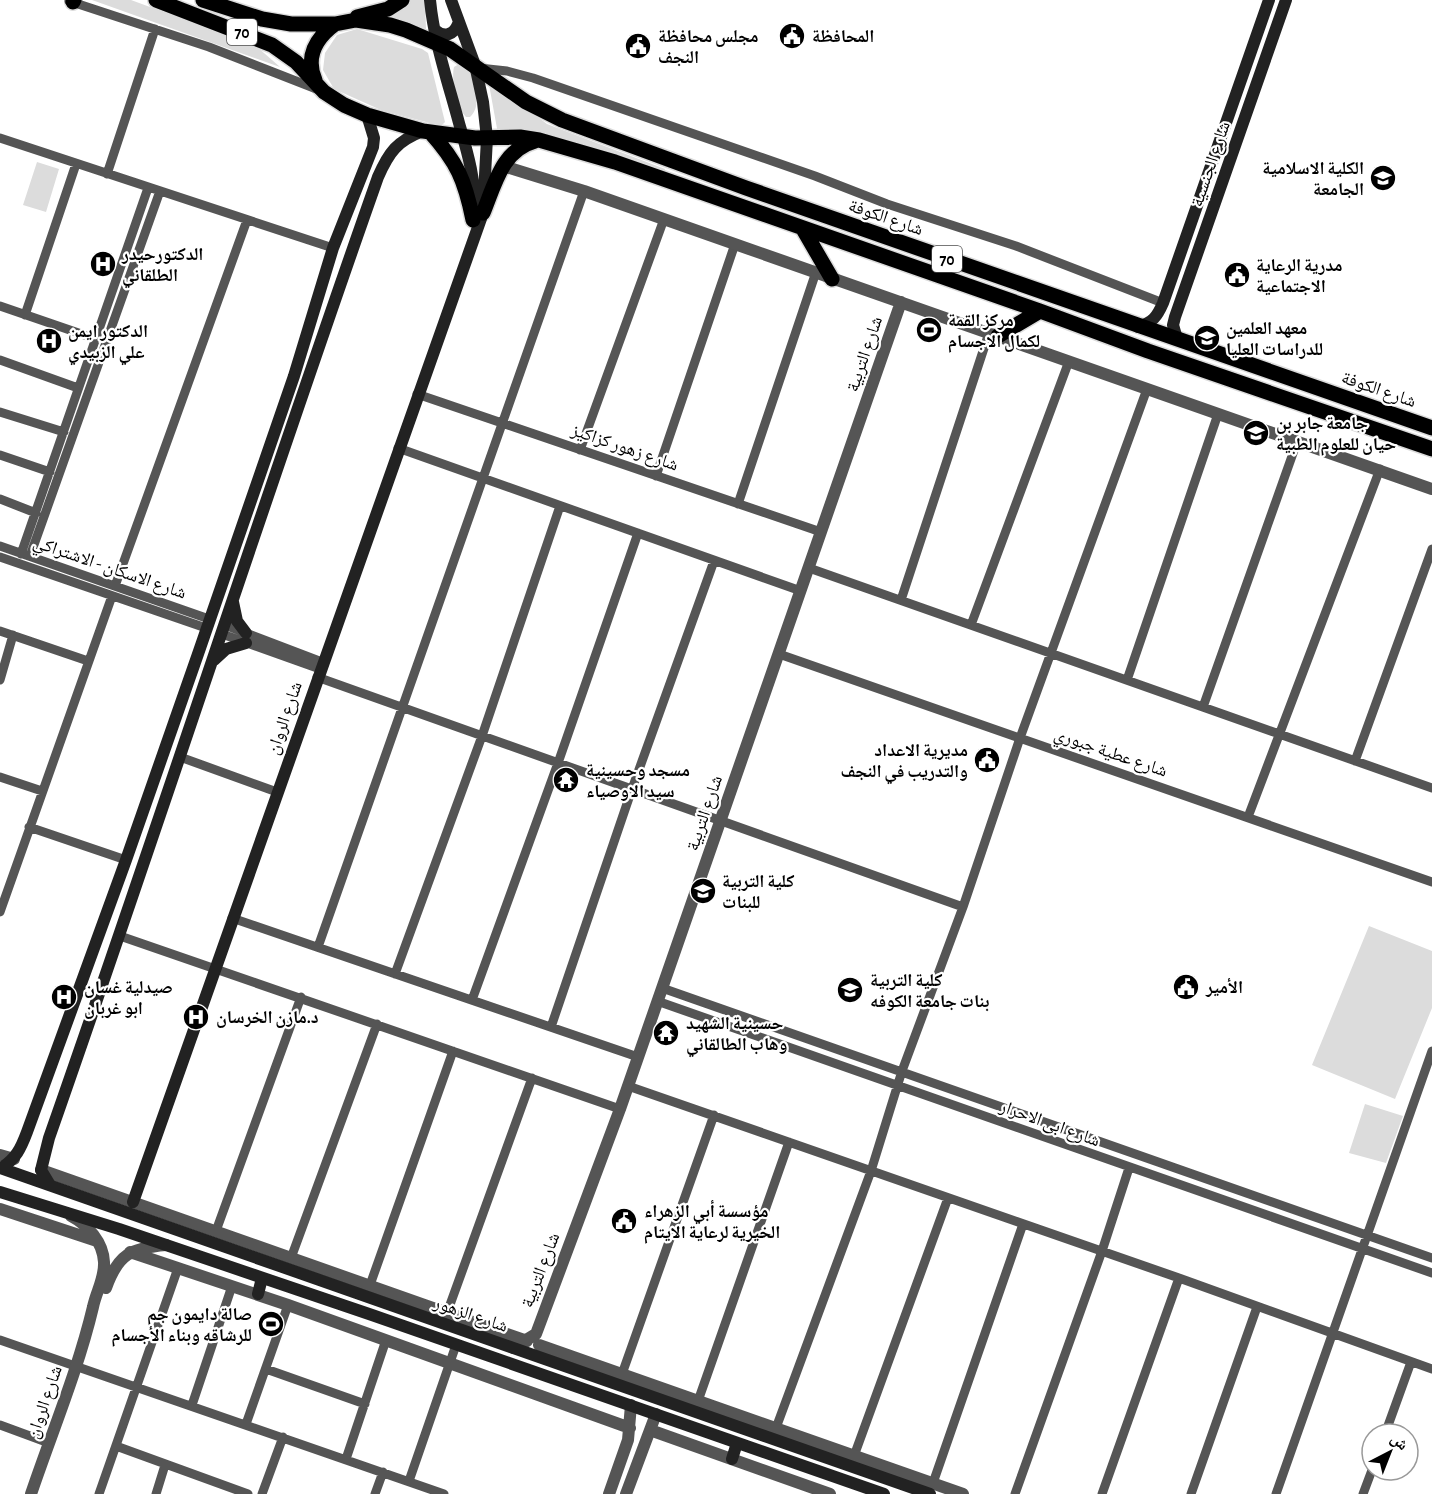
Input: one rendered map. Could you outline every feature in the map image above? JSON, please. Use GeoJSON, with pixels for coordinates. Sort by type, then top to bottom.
{"type":"FeatureCollection","features":[{"type":"Feature","properties":{"kind":"highway","name":"70"},"geometry":{"type":"LineString","coordinates":[[156,0],[272,45],[296,62],[320,88],[344,105],[367,115],[426,131],[487,138],[520,137],[539,140],[615,162],[1432,449]]}},
{"type":"Feature","properties":{"kind":"highway","name":"70"},"geometry":{"type":"LineString","coordinates":[[203,0],[276,22],[306,25],[356,20],[390,25],[437,37],[477,67]]}},
{"type":"Feature","properties":{"kind":"highway"},"geometry":{"type":"LineString","coordinates":[[320,88],[312,73],[311,62],[318,40],[340,22],[387,9],[402,0]]}},
{"type":"Feature","properties":{"kind":"highway","name":"شارع الكوفة"},"geometry":{"type":"LineString","coordinates":[[477,67],[526,102],[562,120],[757,192],[1138,327],[1432,428]]}},
{"type":"Feature","properties":{"kind":"highway"},"geometry":{"type":"LineString","coordinates":[[426,131],[456,164],[478,216]]}},
{"type":"Feature","properties":{"kind":"highway"},"geometry":{"type":"LineString","coordinates":[[478,216],[503,166],[514,151],[524,144],[539,140]]}},
{"type":"Feature","properties":{"kind":"highway"},"geometry":{"type":"LineString","coordinates":[[803,229],[832,279]]}},
{"type":"Feature","properties":{"kind":"highway"},"geometry":{"type":"LineString","coordinates":[[993,335],[1040,311]]}},
{"type":"Feature","properties":{"kind":"highway"},"geometry":{"type":"LineString","coordinates":[[1178,340],[1173,346],[1172,355],[1179,361]]}},
{"type":"Feature","properties":{"kind":"main road","name":"شارع الروان"},"geometry":{"type":"LineString","coordinates":[[430,0],[444,71],[463,136],[478,216]]}},
{"type":"Feature","properties":{"kind":"main road","name":"شارع الروان"},"geometry":{"type":"LineString","coordinates":[[133,1202],[470,246],[478,216],[487,138],[483,102],[477,67],[458,24],[451,0]]}},
{"type":"Feature","properties":{"kind":"main road","name":"شارع الجنسية"},"geometry":{"type":"LineString","coordinates":[[1138,327],[1151,323],[1163,303],[1269,0]]}},
{"type":"Feature","properties":{"kind":"main road","name":"شارع الجنسية"},"geometry":{"type":"LineString","coordinates":[[1178,340],[1173,325],[1178,308],[1286,0]]}},
{"type":"Feature","properties":{"kind":"main road"},"geometry":{"type":"LineString","coordinates":[[437,37],[448,34],[456,29],[458,24]]}},
{"type":"Feature","properties":{"kind":"main road"},"geometry":{"type":"LineString","coordinates":[[0,1168],[14,1159],[20,1151],[183,698],[294,376],[333,248],[373,147],[374,138],[367,115]]}},
{"type":"Feature","properties":{"kind":"main road"},"geometry":{"type":"LineString","coordinates":[[50,1185],[41,1170],[45,1153],[306,380],[384,165],[397,144],[403,139],[426,131]]}},
{"type":"Feature","properties":{"kind":"main road"},"geometry":{"type":"LineString","coordinates":[[1198,203],[1205,209],[1214,208]]}},
{"type":"Feature","properties":{"kind":"main road"},"geometry":{"type":"LineString","coordinates":[[1163,303],[1178,308]]}},
{"type":"Feature","properties":{"kind":"main road"},"geometry":{"type":"LineString","coordinates":[[294,376],[301,376],[306,380]]}},
{"type":"Feature","properties":{"kind":"main road"},"geometry":{"type":"LineString","coordinates":[[212,664],[226,649],[246,638],[237,621],[232,600]]}},
{"type":"Feature","properties":{"kind":"main road"},"geometry":{"type":"LineString","coordinates":[[183,698],[198,704]]}},
{"type":"Feature","properties":{"kind":"main road"},"geometry":{"type":"LineString","coordinates":[[39,1100],[60,1107]]}},
{"type":"Feature","properties":{"kind":"main road","name":"شارع الزهور"},"geometry":{"type":"LineString","coordinates":[[0,1168],[183,1226],[375,1300],[551,1361],[745,1423],[855,1462],[885,1478],[931,1489]]}},
{"type":"Feature","properties":{"kind":"main road","name":"شارع الزهور"},"geometry":{"type":"LineString","coordinates":[[0,1192],[372,1315],[883,1493]]}},
{"type":"Feature","properties":{"kind":"main road"},"geometry":{"type":"LineString","coordinates":[[258,1294],[262,1278]]}},
{"type":"Feature","properties":{"kind":"main road"},"geometry":{"type":"LineString","coordinates":[[372,1315],[377,1308],[375,1300]]}},
{"type":"Feature","properties":{"kind":"main road"},"geometry":{"type":"LineString","coordinates":[[396,1324],[394,1315],[399,1308]]}},
{"type":"Feature","properties":{"kind":"main road"},"geometry":{"type":"LineString","coordinates":[[732,1459],[737,1443]]}},
{"type":"Feature","properties":{"kind":"main road"},"geometry":{"type":"LineString","coordinates":[[852,1482],[857,1476],[855,1462]]}},
{"type":"Feature","properties":{"kind":"main road"},"geometry":{"type":"LineString","coordinates":[[883,1493],[880,1485],[885,1478]]}},
{"type":"Feature","properties":{"kind":"street"},"geometry":{"type":"LineString","coordinates":[[71,1],[209,47],[320,88]]}},
{"type":"Feature","properties":{"kind":"street"},"geometry":{"type":"LineString","coordinates":[[107,174],[155,29]]}},
{"type":"Feature","properties":{"kind":"street"},"geometry":{"type":"LineString","coordinates":[[477,67],[507,71],[532,78],[815,176],[887,204],[1016,246],[1163,303]]}},
{"type":"Feature","properties":{"kind":"street"},"geometry":{"type":"LineString","coordinates":[[0,138],[333,248]]}},
{"type":"Feature","properties":{"kind":"street"},"geometry":{"type":"LineString","coordinates":[[26,315],[76,164]]}},
{"type":"Feature","properties":{"kind":"street"},"geometry":{"type":"LineString","coordinates":[[503,166],[584,191],[1432,489]]}},
{"type":"Feature","properties":{"kind":"street"},"geometry":{"type":"LineString","coordinates":[[26,555],[36,513],[148,188]]}},
{"type":"Feature","properties":{"kind":"street"},"geometry":{"type":"LineString","coordinates":[[26,555],[160,191]]}},
{"type":"Feature","properties":{"kind":"street"},"geometry":{"type":"LineString","coordinates":[[318,947],[584,191]]}},
{"type":"Feature","properties":{"kind":"street"},"geometry":{"type":"LineString","coordinates":[[580,450],[663,219]]}},
{"type":"Feature","properties":{"kind":"street"},"geometry":{"type":"LineString","coordinates":[[115,586],[247,220]]}},
{"type":"Feature","properties":{"kind":"street"},"geometry":{"type":"LineString","coordinates":[[656,476],[735,244]]}},
{"type":"Feature","properties":{"kind":"street"},"geometry":{"type":"LineString","coordinates":[[738,504],[816,272]]}},
{"type":"Feature","properties":{"kind":"street","name":"شارع التربية"},"geometry":{"type":"LineString","coordinates":[[534,1340],[620,1109],[901,302]]}},
{"type":"Feature","properties":{"kind":"street"},"geometry":{"type":"LineString","coordinates":[[0,306],[96,339]]}},
{"type":"Feature","properties":{"kind":"street"},"geometry":{"type":"LineString","coordinates":[[901,600],[993,335]]}},
{"type":"Feature","properties":{"kind":"street"},"geometry":{"type":"LineString","coordinates":[[0,360],[78,388]]}},
{"type":"Feature","properties":{"kind":"street"},"geometry":{"type":"LineString","coordinates":[[971,625],[1069,361]]}},
{"type":"Feature","properties":{"kind":"street"},"geometry":{"type":"LineString","coordinates":[[776,1428],[871,1170],[902,1071],[963,907],[1020,738],[1147,389]]}},
{"type":"Feature","properties":{"kind":"street","name":"شارع زهور كزاكيز"},"geometry":{"type":"LineString","coordinates":[[417,394],[821,532]]}},
{"type":"Feature","properties":{"kind":"street"},"geometry":{"type":"LineString","coordinates":[[0,412],[64,432]]}},
{"type":"Feature","properties":{"kind":"street"},"geometry":{"type":"LineString","coordinates":[[1126,680],[1218,414]]}},
{"type":"Feature","properties":{"kind":"street"},"geometry":{"type":"LineString","coordinates":[[1203,707],[1298,442]]}},
{"type":"Feature","properties":{"kind":"street"},"geometry":{"type":"LineString","coordinates":[[398,448],[801,591]]}},
{"type":"Feature","properties":{"kind":"street"},"geometry":{"type":"LineString","coordinates":[[0,455],[50,472]]}},
{"type":"Feature","properties":{"kind":"street"},"geometry":{"type":"LineString","coordinates":[[1248,818],[1380,469]]}},
{"type":"Feature","properties":{"kind":"street"},"geometry":{"type":"LineString","coordinates":[[0,500],[36,513]]}},
{"type":"Feature","properties":{"kind":"street"},"geometry":{"type":"LineString","coordinates":[[395,974],[482,736],[560,506]]}},
{"type":"Feature","properties":{"kind":"street"},"geometry":{"type":"LineString","coordinates":[[472,1000],[638,533]]}},
{"type":"Feature","properties":{"kind":"street","name":"شارع الاسكان - الاشتراكي"},"geometry":{"type":"LineString","coordinates":[[0,546],[115,586],[207,624]]}},
{"type":"Feature","properties":{"kind":"street"},"geometry":{"type":"LineString","coordinates":[[1355,760],[1432,549]]}},
{"type":"Feature","properties":{"kind":"street","name":"شارع الاسكان - الاشتراكي"},"geometry":{"type":"LineString","coordinates":[[0,557],[112,596],[207,624]]}},
{"type":"Feature","properties":{"kind":"street"},"geometry":{"type":"LineString","coordinates":[[551,1027],[632,789],[714,561]]}},
{"type":"Feature","properties":{"kind":"street"},"geometry":{"type":"LineString","coordinates":[[808,568],[1432,788]]}},
{"type":"Feature","properties":{"kind":"street"},"geometry":{"type":"LineString","coordinates":[[64,579],[67,569]]}},
{"type":"Feature","properties":{"kind":"street"},"geometry":{"type":"LineString","coordinates":[[0,912],[112,596]]}},
{"type":"Feature","properties":{"kind":"street"},"geometry":{"type":"LineString","coordinates":[[223,629],[320,669],[402,707],[963,907]]}},
{"type":"Feature","properties":{"kind":"street"},"geometry":{"type":"LineString","coordinates":[[0,631],[88,661]]}},
{"type":"Feature","properties":{"kind":"street"},"geometry":{"type":"LineString","coordinates":[[0,680],[13,635]]}},
{"type":"Feature","properties":{"kind":"street","name":"شارع عطية جبوري"},"geometry":{"type":"LineString","coordinates":[[779,654],[1432,882]]}},
{"type":"Feature","properties":{"kind":"street"},"geometry":{"type":"LineString","coordinates":[[180,757],[277,792]]}},
{"type":"Feature","properties":{"kind":"street"},"geometry":{"type":"LineString","coordinates":[[0,777],[42,792]]}},
{"type":"Feature","properties":{"kind":"street"},"geometry":{"type":"LineString","coordinates":[[29,827],[126,860]]}},
{"type":"Feature","properties":{"kind":"street"},"geometry":{"type":"LineString","coordinates":[[232,918],[638,1057]]}},
{"type":"Feature","properties":{"kind":"street"},"geometry":{"type":"LineString","coordinates":[[120,936],[620,1109]]}},
{"type":"Feature","properties":{"kind":"street","name":"شارع ابی الاحرار"},"geometry":{"type":"LineString","coordinates":[[662,988],[1432,1258]]}},
{"type":"Feature","properties":{"kind":"street"},"geometry":{"type":"LineString","coordinates":[[216,1231],[300,997]]}},
{"type":"Feature","properties":{"kind":"street","name":"شارع ابی الاحرار"},"geometry":{"type":"LineString","coordinates":[[657,1001],[1432,1273]]}},
{"type":"Feature","properties":{"kind":"street"},"geometry":{"type":"LineString","coordinates":[[291,1258],[377,1024]]}},
{"type":"Feature","properties":{"kind":"street"},"geometry":{"type":"LineString","coordinates":[[370,1285],[453,1051]]}},
{"type":"Feature","properties":{"kind":"street"},"geometry":{"type":"LineString","coordinates":[[1276,1494],[1432,1051]]}},
{"type":"Feature","properties":{"kind":"street"},"geometry":{"type":"LineString","coordinates":[[447,1313],[532,1078]]}},
{"type":"Feature","properties":{"kind":"street"},"geometry":{"type":"LineString","coordinates":[[628,1086],[1179,1278],[1432,1369]]}},
{"type":"Feature","properties":{"kind":"street"},"geometry":{"type":"LineString","coordinates":[[622,1374],[714,1115]]}},
{"type":"Feature","properties":{"kind":"street"},"geometry":{"type":"LineString","coordinates":[[698,1401],[789,1142]]}},
{"type":"Feature","properties":{"kind":"street"},"geometry":{"type":"LineString","coordinates":[[0,1155],[14,1159]]}},
{"type":"Feature","properties":{"kind":"street"},"geometry":{"type":"LineString","coordinates":[[1015,1494],[1102,1251],[1129,1168]]}},
{"type":"Feature","properties":{"kind":"street"},"geometry":{"type":"LineString","coordinates":[[41,1170],[133,1202],[183,1226],[216,1231],[447,1313],[534,1340],[698,1401],[745,1423],[776,1428],[855,1462],[931,1489],[963,1494]]}},
{"type":"Feature","properties":{"kind":"street"},"geometry":{"type":"LineString","coordinates":[[855,1462],[948,1198]]}},
{"type":"Feature","properties":{"kind":"street"},"geometry":{"type":"LineString","coordinates":[[0,1209],[97,1240]]}},
{"type":"Feature","properties":{"kind":"street"},"geometry":{"type":"LineString","coordinates":[[67,1214],[86,1227],[97,1240]]}},
{"type":"Feature","properties":{"kind":"street"},"geometry":{"type":"LineString","coordinates":[[931,1489],[1023,1224]]}},
{"type":"Feature","properties":{"kind":"street","name":"شارع الروان"},"geometry":{"type":"LineString","coordinates":[[31,1494],[91,1322],[104,1269],[103,1254],[97,1240]]}},
{"type":"Feature","properties":{"kind":"street"},"geometry":{"type":"LineString","coordinates":[[130,1252],[146,1246],[166,1245]]}},
{"type":"Feature","properties":{"kind":"street"},"geometry":{"type":"LineString","coordinates":[[130,1252],[258,1294],[630,1428]]}},
{"type":"Feature","properties":{"kind":"street","name":"شارع الروان"},"geometry":{"type":"LineString","coordinates":[[91,1322],[102,1303],[115,1268],[130,1252]]}},
{"type":"Feature","properties":{"kind":"street"},"geometry":{"type":"LineString","coordinates":[[99,1494],[178,1268]]}},
{"type":"Feature","properties":{"kind":"street"},"geometry":{"type":"LineString","coordinates":[[1102,1494],[1179,1278]]}},
{"type":"Feature","properties":{"kind":"street"},"geometry":{"type":"LineString","coordinates":[[192,1406],[232,1286]]}},
{"type":"Feature","properties":{"kind":"street"},"geometry":{"type":"LineString","coordinates":[[246,1424],[288,1305]]}},
{"type":"Feature","properties":{"kind":"street"},"geometry":{"type":"LineString","coordinates":[[1191,1494],[1257,1307]]}},
{"type":"Feature","properties":{"kind":"street"},"geometry":{"type":"LineString","coordinates":[[0,1340],[444,1494]]}},
{"type":"Feature","properties":{"kind":"street"},"geometry":{"type":"LineString","coordinates":[[346,1459],[386,1340]]}},
{"type":"Feature","properties":{"kind":"street"},"geometry":{"type":"LineString","coordinates":[[513,1348],[534,1340]]}},
{"type":"Feature","properties":{"kind":"street"},"geometry":{"type":"LineString","coordinates":[[534,1340],[551,1361]]}},
{"type":"Feature","properties":{"kind":"street"},"geometry":{"type":"LineString","coordinates":[[409,1481],[456,1345]]}},
{"type":"Feature","properties":{"kind":"street"},"geometry":{"type":"LineString","coordinates":[[1389,1422],[1411,1362]]}},
{"type":"Feature","properties":{"kind":"street"},"geometry":{"type":"LineString","coordinates":[[266,1369],[365,1404]]}},
{"type":"Feature","properties":{"kind":"street"},"geometry":{"type":"LineString","coordinates":[[609,1494],[626,1445],[630,1428],[630,1405]]}},
{"type":"Feature","properties":{"kind":"street"},"geometry":{"type":"LineString","coordinates":[[626,1494],[656,1414]]}},
{"type":"Feature","properties":{"kind":"street"},"geometry":{"type":"LineString","coordinates":[[0,1425],[49,1443]]}},
{"type":"Feature","properties":{"kind":"street"},"geometry":{"type":"LineString","coordinates":[[650,1430],[830,1494]]}},
{"type":"Feature","properties":{"kind":"street"},"geometry":{"type":"LineString","coordinates":[[262,1494],[283,1437]]}},
{"type":"Feature","properties":{"kind":"street"},"geometry":{"type":"LineString","coordinates":[[116,1446],[248,1494]]}},
{"type":"Feature","properties":{"kind":"street"},"geometry":{"type":"LineString","coordinates":[[156,1494],[165,1465]]}},
{"type":"Feature","properties":{"kind":"street"},"geometry":{"type":"LineString","coordinates":[[375,1494],[383,1472]]}},
{"type":"Feature","properties":{"kind":"shaded area"},"geometry":{"type":"Polygon","coordinates":[[[92,0],[131,0],[256,46],[280,67],[92,0]]]}},
{"type":"Feature","properties":{"kind":"shaded area"},"geometry":{"type":"Polygon","coordinates":[[[406,0],[425,0],[426,29],[390,17],[406,0]]]}},
{"type":"Feature","properties":{"kind":"shaded area"},"geometry":{"type":"Polygon","coordinates":[[[357,29],[422,49],[428,53],[445,122],[441,126],[381,110],[334,89],[323,70],[325,53],[337,35],[357,29]]]}},
{"type":"Feature","properties":{"kind":"shaded area"},"geometry":{"type":"Polygon","coordinates":[[[459,64],[469,68],[475,86],[477,100],[470,117],[462,113],[455,94],[454,67],[459,64]]]}},
{"type":"Feature","properties":{"kind":"shaded area"},"geometry":{"type":"Polygon","coordinates":[[[488,79],[547,124],[665,169],[662,176],[498,134],[488,79]]]}},
{"type":"Feature","properties":{"kind":"shaded area"},"geometry":{"type":"Polygon","coordinates":[[[37,162],[59,169],[46,212],[23,205],[37,162]]]}},
{"type":"Feature","properties":{"kind":"shaded area"},"geometry":{"type":"Polygon","coordinates":[[[1369,926],[1432,951],[1432,1008],[1395,1099],[1312,1065],[1369,926]]]}},
{"type":"Feature","properties":{"kind":"shaded area"},"geometry":{"type":"Polygon","coordinates":[[[1365,1104],[1403,1116],[1386,1163],[1349,1153],[1365,1104]]]}},
{"type":"Feature","properties":{"kind":"place","name":"المحافظة"},"geometry":{"type":"Point","coordinates":[792,36]}},
{"type":"Feature","properties":{"kind":"place","name":"مجلس محافظة النجف"},"geometry":{"type":"Point","coordinates":[638,46]}},
{"type":"Feature","properties":{"kind":"place","name":"الكلية الاسلامية الجامعة"},"geometry":{"type":"Point","coordinates":[1383,178]}},
{"type":"Feature","properties":{"kind":"place","name":"الدكتورحيدر الطلقاني"},"geometry":{"type":"Point","coordinates":[103,264]}},
{"type":"Feature","properties":{"kind":"place","name":"مدرية الرعاية الاجتماعية"},"geometry":{"type":"Point","coordinates":[1237,275]}},
{"type":"Feature","properties":{"kind":"place","name":"مركز القمة لكمال الاجسام"},"geometry":{"type":"Point","coordinates":[929,330]}},
{"type":"Feature","properties":{"kind":"place","name":"معهد العلمين للدراسات العليا"},"geometry":{"type":"Point","coordinates":[1207,338]}},
{"type":"Feature","properties":{"kind":"place","name":"الدكتور ايمن علي الزبيدي"},"geometry":{"type":"Point","coordinates":[49,341]}},
{"type":"Feature","properties":{"kind":"place","name":"جامعة جابر بن حيان للعلوم الطبية"},"geometry":{"type":"Point","coordinates":[1256,433]}},
{"type":"Feature","properties":{"kind":"place","name":"مديرية الاعداد والتدريب في النجف"},"geometry":{"type":"Point","coordinates":[987,760]}},
{"type":"Feature","properties":{"kind":"place","name":"مسجد وحسينية سيد الاوصياء"},"geometry":{"type":"Point","coordinates":[566,780]}},
{"type":"Feature","properties":{"kind":"place","name":"كلية التربية للبنات"},"geometry":{"type":"Point","coordinates":[703,891]}},
{"type":"Feature","properties":{"kind":"place","name":"الأمير"},"geometry":{"type":"Point","coordinates":[1186,987]}},
{"type":"Feature","properties":{"kind":"place","name":"كلية التربية بنات جامعة الكوفه"},"geometry":{"type":"Point","coordinates":[850,990]}},
{"type":"Feature","properties":{"kind":"place","name":"صيدلية غسان ابو غربان"},"geometry":{"type":"Point","coordinates":[64,997]}},
{"type":"Feature","properties":{"kind":"place","name":"د.مازن الخرسان"},"geometry":{"type":"Point","coordinates":[196,1017]}},
{"type":"Feature","properties":{"kind":"place","name":"حسينية الشهيد وهاب الطالقاني"},"geometry":{"type":"Point","coordinates":[666,1033]}},
{"type":"Feature","properties":{"kind":"place","name":"مؤسسة أبي الزهراء الخيرية لرعاية الايتام"},"geometry":{"type":"Point","coordinates":[624,1221]}},
{"type":"Feature","properties":{"kind":"place","name":"صالة دايمون جم للرشاقه وبناء الأجسام"},"geometry":{"type":"Point","coordinates":[271,1324]}}]}
